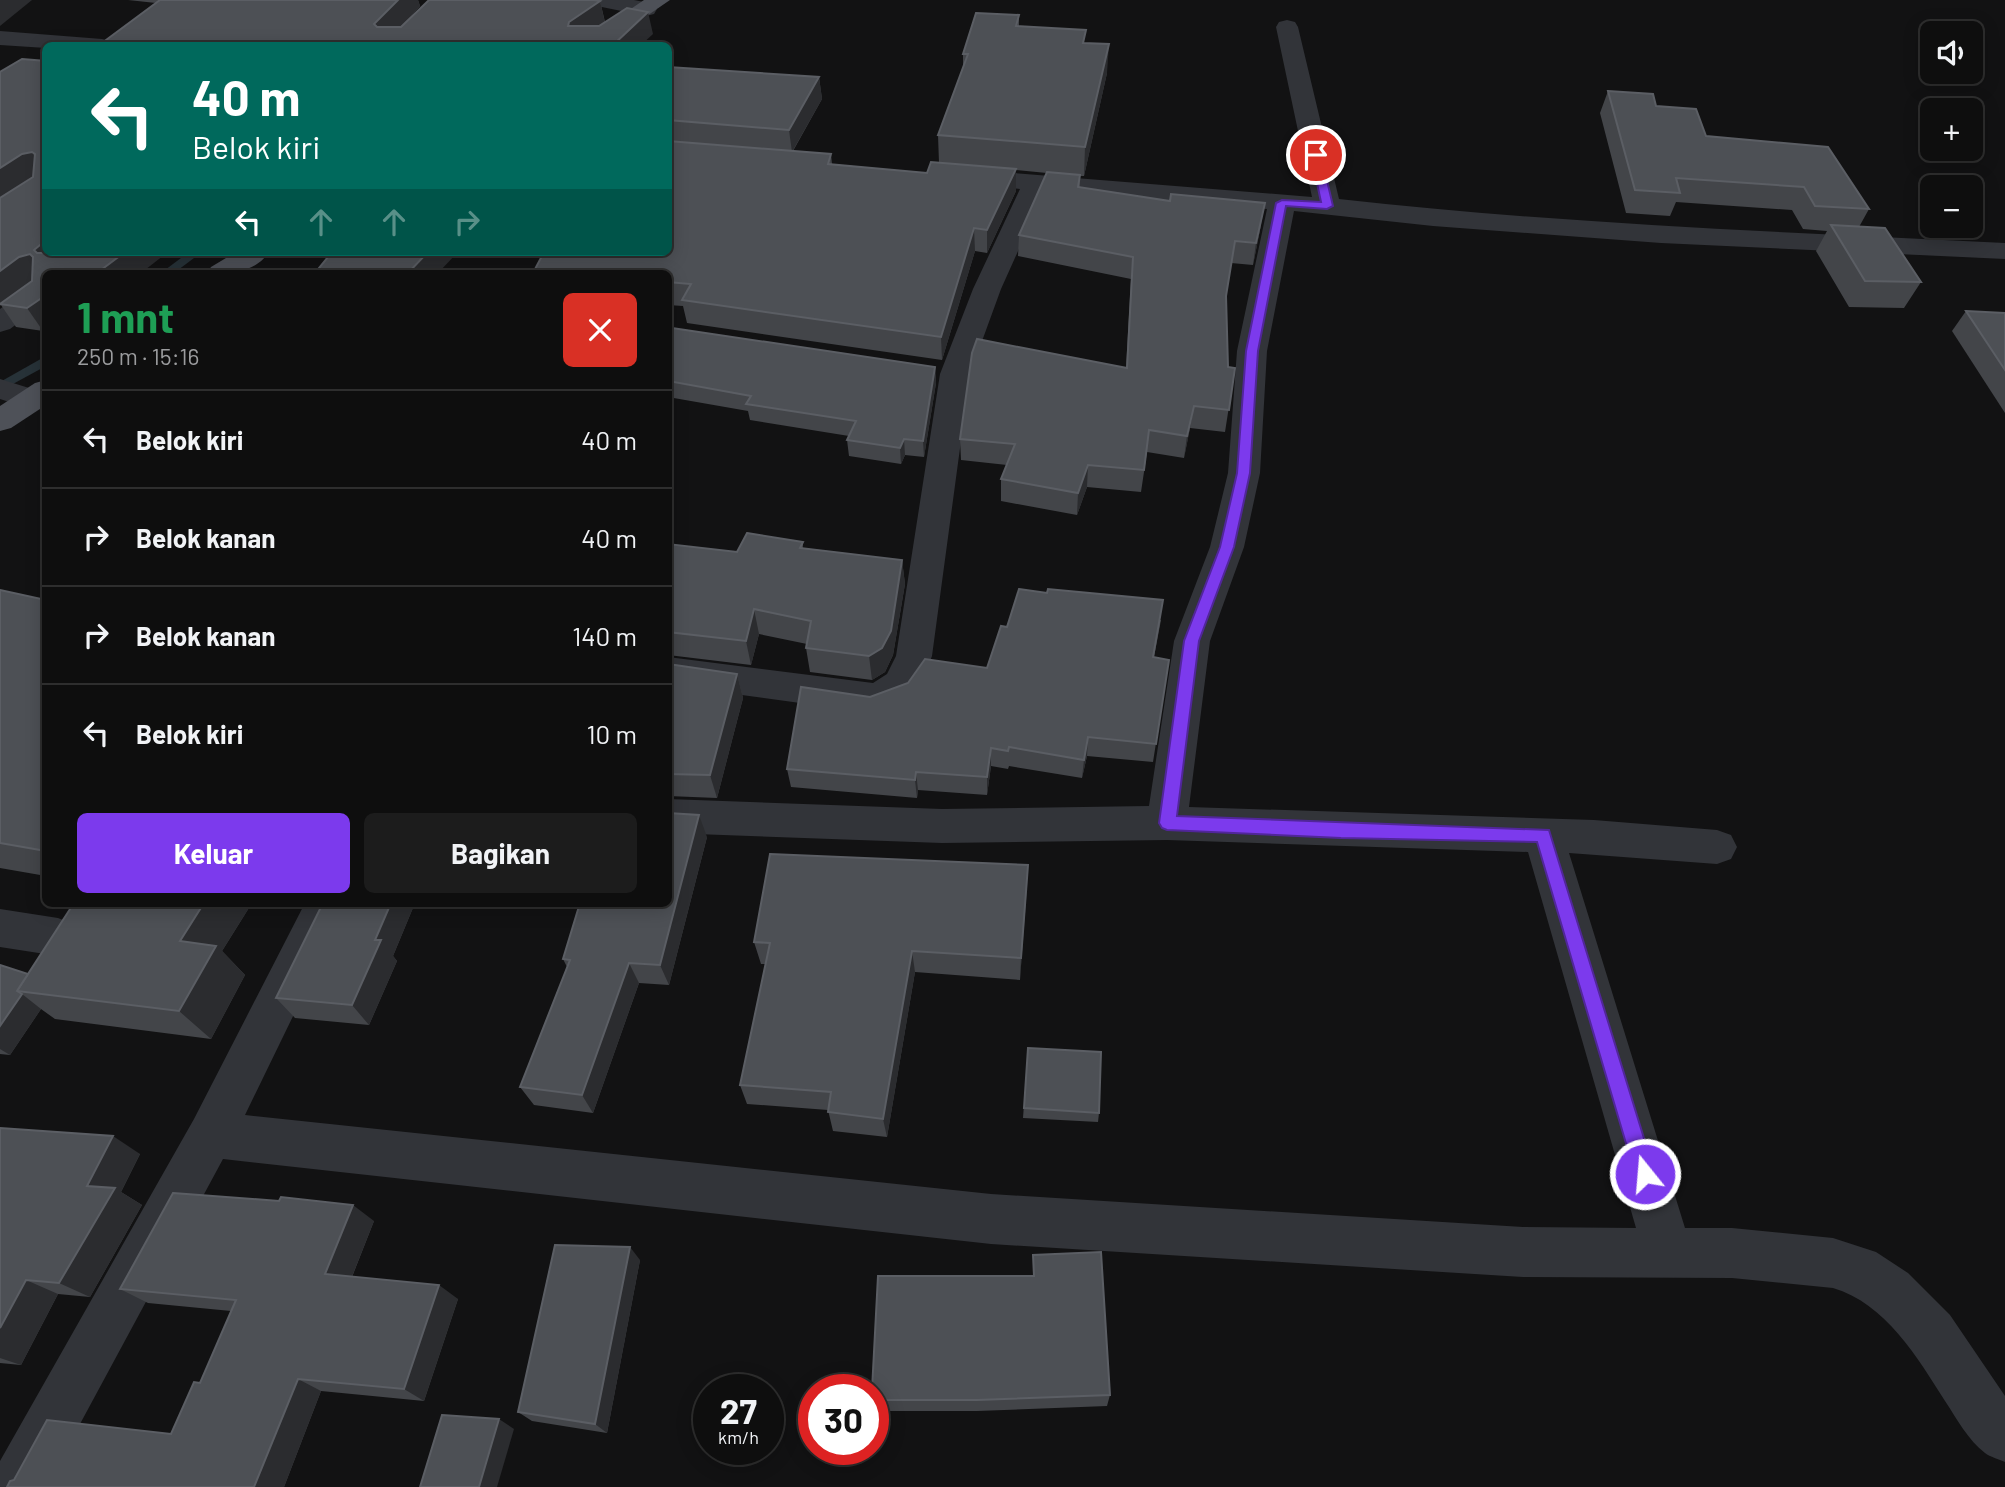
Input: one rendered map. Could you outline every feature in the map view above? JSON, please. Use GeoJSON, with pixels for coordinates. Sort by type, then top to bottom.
{"type":"FeatureCollection","features":[{"type":"Feature","properties":{"kind":"main road"},"geometry":{"type":"LineString","coordinates":[[593,42],[644,5]]}},
{"type":"Feature","properties":{"kind":"main road"},"geometry":{"type":"LineString","coordinates":[[226,270],[249,256]]}},
{"type":"Feature","properties":{"kind":"main road"},"geometry":{"type":"LineString","coordinates":[[0,421],[20,392]]}},
{"type":"Feature","properties":{"kind":"street"},"geometry":{"type":"LineString","coordinates":[[600,0],[644,5]]}},
{"type":"Feature","properties":{"kind":"street"},"geometry":{"type":"LineString","coordinates":[[1287,27],[1327,206]]}},
{"type":"Feature","properties":{"kind":"street"},"geometry":{"type":"LineString","coordinates":[[0,37],[57,42]]}},
{"type":"Feature","properties":{"kind":"street"},"geometry":{"type":"LineString","coordinates":[[944,176],[1661,235],[2005,251]]}},
{"type":"Feature","properties":{"kind":"street"},"geometry":{"type":"LineString","coordinates":[[672,672],[873,698],[892,694],[902,685],[914,656],[942,372],[987,289],[1036,183]]}},
{"type":"Feature","properties":{"kind":"street"},"geometry":{"type":"LineString","coordinates":[[1167,823],[1192,641],[1227,547],[1244,473],[1252,351],[1282,203]]}},
{"type":"Feature","properties":{"kind":"street"},"geometry":{"type":"LineString","coordinates":[[0,323],[42,291]]}},
{"type":"Feature","properties":{"kind":"street"},"geometry":{"type":"LineString","coordinates":[[672,816],[942,826],[1167,823],[1341,831],[1543,835],[1717,847]]}},
{"type":"Feature","properties":{"kind":"street"},"geometry":{"type":"LineString","coordinates":[[1543,835],[1668,1253]]}},
{"type":"Feature","properties":{"kind":"street"},"geometry":{"type":"LineString","coordinates":[[16,1487],[211,1135],[325,907]]}},
{"type":"Feature","properties":{"kind":"street"},"geometry":{"type":"LineString","coordinates":[[0,928],[58,937]]}},
{"type":"Feature","properties":{"kind":"street"},"geometry":{"type":"LineString","coordinates":[[211,1135],[991,1219],[1523,1252],[1732,1252],[1833,1264],[1858,1270],[1889,1291],[1932,1333],[1981,1409],[2005,1435]]}},
{"type":"Feature","properties":{"kind":"building"},"geometry":{"type":"Polygon","coordinates":[[[160,0],[398,0],[374,24],[377,27],[401,27],[429,0],[600,1],[569,22],[568,26],[599,26],[627,8],[648,12],[616,42],[103,42],[160,0]]]}},
{"type":"Feature","properties":{"kind":"building"},"geometry":{"type":"Polygon","coordinates":[[[976,13],[1019,15],[1016,26],[1086,30],[1083,43],[1109,44],[1085,147],[938,135],[968,54],[963,54],[976,13]]]}},
{"type":"Feature","properties":{"kind":"building"},"geometry":{"type":"Polygon","coordinates":[[[22,59],[42,61],[42,243],[34,250],[42,253],[42,256],[120,256],[101,270],[42,270],[42,298],[27,308],[0,304],[32,281],[33,257],[30,254],[19,257],[0,271],[0,198],[33,177],[35,154],[22,154],[0,168],[0,72],[22,59]]]}},
{"type":"Feature","properties":{"kind":"building"},"geometry":{"type":"Polygon","coordinates":[[[672,67],[819,77],[789,130],[672,120],[672,67]]]}},
{"type":"Feature","properties":{"kind":"building"},"geometry":{"type":"Polygon","coordinates":[[[1608,91],[1653,94],[1656,106],[1696,109],[1706,136],[1828,147],[1869,209],[1815,206],[1804,187],[1676,178],[1680,193],[1635,190],[1608,91]]]}},
{"type":"Feature","properties":{"kind":"building"},"geometry":{"type":"Polygon","coordinates":[[[672,141],[831,154],[828,164],[927,173],[931,162],[1016,169],[987,230],[974,228],[941,337],[682,300],[691,284],[672,282],[672,270],[535,270],[542,256],[672,256],[672,141]]]}},
{"type":"Feature","properties":{"kind":"building"},"geometry":{"type":"Polygon","coordinates":[[[1047,172],[1080,175],[1078,187],[1170,201],[1171,194],[1265,203],[1256,243],[1235,241],[1226,296],[1228,367],[1235,368],[1229,410],[1194,406],[1187,436],[1149,430],[1144,470],[1088,465],[1078,493],[1001,479],[1015,444],[960,439],[972,353],[977,339],[1127,368],[1133,257],[1019,235],[1047,172]]]}},
{"type":"Feature","properties":{"kind":"building"},"geometry":{"type":"Polygon","coordinates":[[[1831,225],[1885,228],[1921,282],[1865,281],[1831,225]]]}},
{"type":"Feature","properties":{"kind":"building"},"geometry":{"type":"Polygon","coordinates":[[[329,256],[424,256],[411,270],[317,270],[329,256]]]}},
{"type":"Feature","properties":{"kind":"building"},"geometry":{"type":"Polygon","coordinates":[[[1966,311],[2005,313],[2005,370],[1966,311]]]}},
{"type":"Feature","properties":{"kind":"building"},"geometry":{"type":"Polygon","coordinates":[[[672,328],[935,367],[923,441],[904,439],[900,448],[847,440],[856,421],[746,404],[751,396],[672,382],[672,328]]]}},
{"type":"Feature","properties":{"kind":"building"},"geometry":{"type":"Polygon","coordinates":[[[747,533],[803,542],[800,548],[902,560],[891,631],[882,648],[869,656],[806,648],[811,621],[754,609],[746,641],[672,632],[672,544],[737,552],[747,533]]]}},
{"type":"Feature","properties":{"kind":"building"},"geometry":{"type":"Polygon","coordinates":[[[1019,589],[1047,593],[1048,589],[1163,600],[1153,657],[1169,660],[1156,744],[1088,737],[1084,760],[1009,747],[1008,751],[991,748],[987,777],[916,772],[915,780],[787,769],[801,687],[870,697],[908,683],[925,659],[987,668],[1001,626],[1007,627],[1019,589]]]}},
{"type":"Feature","properties":{"kind":"building"},"geometry":{"type":"Polygon","coordinates":[[[0,590],[42,599],[42,850],[0,843],[0,590]]]}},
{"type":"Feature","properties":{"kind":"building"},"geometry":{"type":"Polygon","coordinates":[[[672,665],[737,674],[710,775],[672,774],[672,665]]]}},
{"type":"Feature","properties":{"kind":"building"},"geometry":{"type":"Polygon","coordinates":[[[672,813],[699,815],[660,965],[629,963],[582,1095],[520,1087],[570,960],[563,959],[579,907],[672,907],[672,813]]]}},
{"type":"Feature","properties":{"kind":"building"},"geometry":{"type":"Polygon","coordinates":[[[770,854],[1028,865],[1021,958],[912,951],[883,1119],[828,1112],[831,1092],[740,1085],[770,943],[754,942],[770,854]]]}},
{"type":"Feature","properties":{"kind":"building"},"geometry":{"type":"Polygon","coordinates":[[[71,907],[201,907],[180,941],[216,946],[179,1011],[17,991],[71,907]]]}},
{"type":"Feature","properties":{"kind":"building"},"geometry":{"type":"Polygon","coordinates":[[[321,907],[389,907],[375,940],[381,940],[352,1005],[276,998],[321,907]]]}},
{"type":"Feature","properties":{"kind":"building"},"geometry":{"type":"Polygon","coordinates":[[[0,965],[28,974],[17,991],[22,994],[0,1026],[0,965]]]}},
{"type":"Feature","properties":{"kind":"building"},"geometry":{"type":"Polygon","coordinates":[[[1028,1048],[1101,1052],[1099,1113],[1024,1108],[1028,1048]]]}},
{"type":"Feature","properties":{"kind":"building"},"geometry":{"type":"Polygon","coordinates":[[[0,1128],[113,1136],[87,1186],[115,1188],[59,1283],[26,1280],[0,1328],[0,1128]]]}},
{"type":"Feature","properties":{"kind":"building"},"geometry":{"type":"Polygon","coordinates":[[[173,1193],[279,1201],[281,1197],[353,1205],[325,1274],[439,1285],[404,1389],[298,1379],[254,1487],[7,1487],[10,1481],[14,1480],[47,1420],[171,1434],[194,1382],[200,1383],[236,1300],[120,1289],[173,1193]]]}},
{"type":"Feature","properties":{"kind":"building"},"geometry":{"type":"Polygon","coordinates":[[[555,1245],[630,1247],[595,1424],[518,1412],[555,1245]]]}},
{"type":"Feature","properties":{"kind":"building"},"geometry":{"type":"Polygon","coordinates":[[[1101,1252],[1110,1395],[889,1400],[889,1374],[873,1374],[878,1276],[1034,1276],[1033,1255],[1101,1252]]]}},
{"type":"Feature","properties":{"kind":"building"},"geometry":{"type":"Polygon","coordinates":[[[442,1415],[499,1419],[479,1487],[420,1487],[442,1415]]]}},
{"type":"Feature","properties":{"kind":"waterway"},"geometry":{"type":"LineString","coordinates":[[171,270],[190,256]]}},
{"type":"Feature","properties":{"kind":"waterway"},"geometry":{"type":"LineString","coordinates":[[0,387],[42,362]]}},
{"type":"Feature","properties":{"kind":"route"},"geometry":{"type":"LineString","coordinates":[[1316,155],[1327,206],[1282,203],[1252,351],[1244,473],[1227,547],[1192,641],[1167,823],[1341,831],[1543,835],[1645,1174]]}}]}
